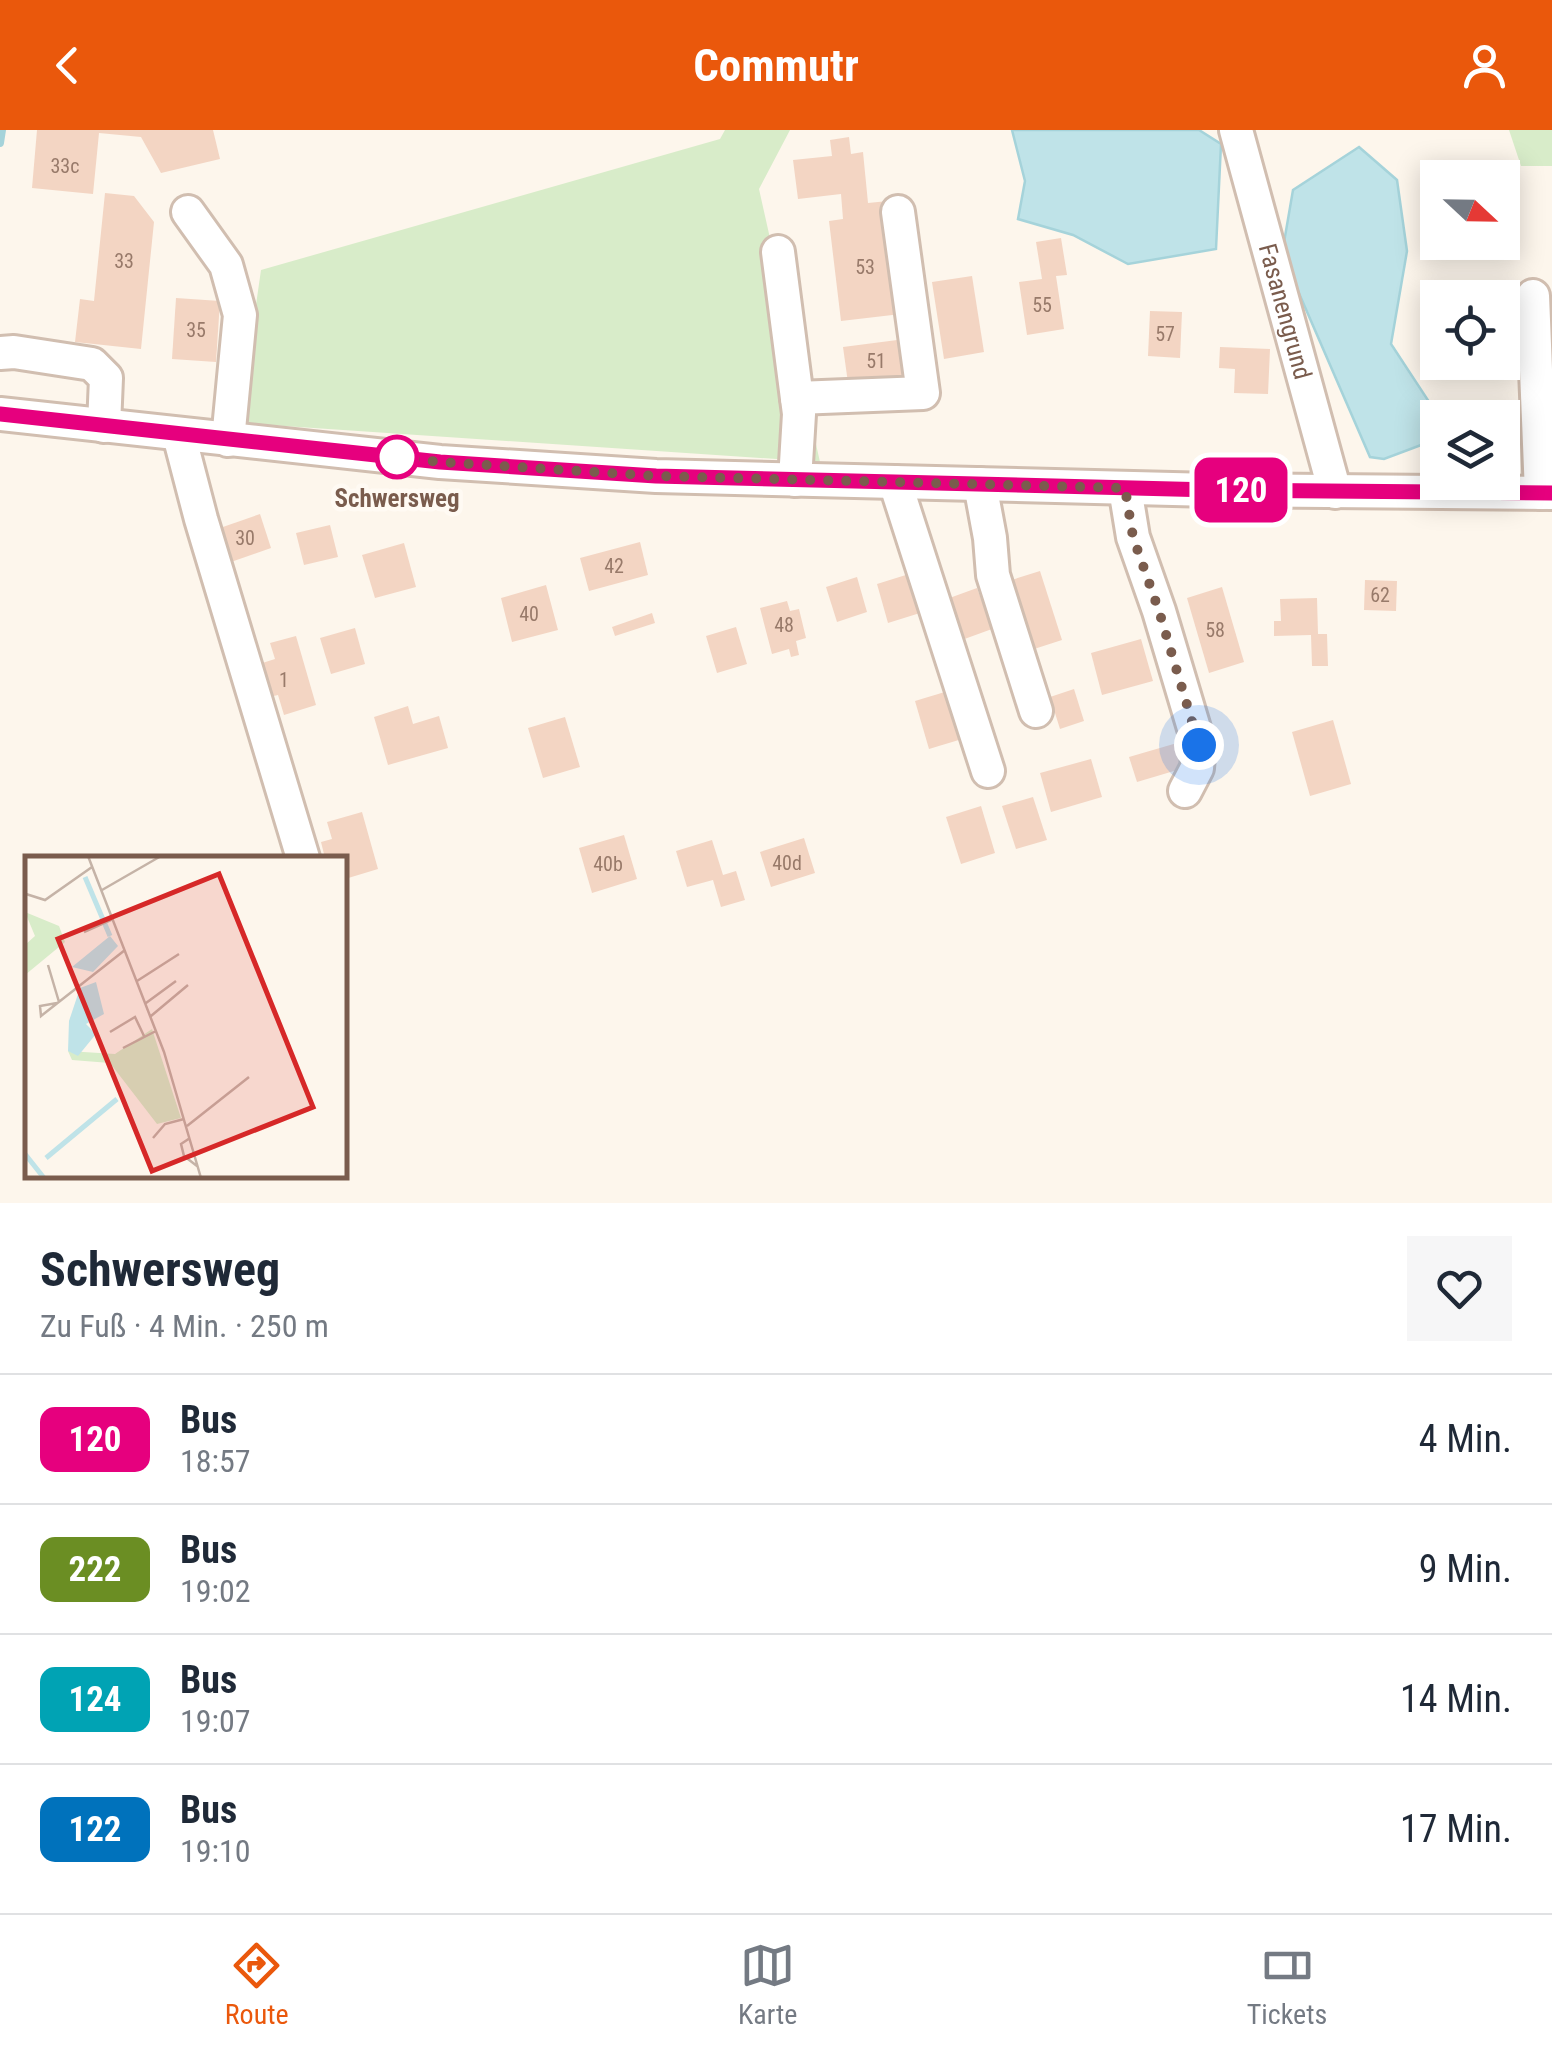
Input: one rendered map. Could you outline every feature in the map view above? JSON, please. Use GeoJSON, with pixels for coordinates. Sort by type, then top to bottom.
{"type":"FeatureCollection","features":[{"type":"Feature","properties":{"kind":"street","name":"Fasanengrund"},"geometry":{"type":"LineString","coordinates":[[1236,130],[1335,492]]}},
{"type":"Feature","properties":{"kind":"street"},"geometry":{"type":"LineString","coordinates":[[188,212],[226,266],[240,315],[228,440]]}},
{"type":"Feature","properties":{"kind":"street"},"geometry":{"type":"LineString","coordinates":[[797,398],[924,393],[898,212]]}},
{"type":"Feature","properties":{"kind":"street"},"geometry":{"type":"LineString","coordinates":[[778,252],[799,414],[794,480]]}},
{"type":"Feature","properties":{"kind":"street"},"geometry":{"type":"LineString","coordinates":[[0,414],[440,462],[656,476],[1125,488],[1546,493],[1539,441],[1533,296]]}},
{"type":"Feature","properties":{"kind":"street"},"geometry":{"type":"LineString","coordinates":[[0,353],[92,364],[106,378],[104,426]]}},
{"type":"Feature","properties":{"kind":"street"},"geometry":{"type":"LineString","coordinates":[[179,434],[302,856]]}},
{"type":"Feature","properties":{"kind":"street"},"geometry":{"type":"LineString","coordinates":[[895,482],[988,771]]}},
{"type":"Feature","properties":{"kind":"street"},"geometry":{"type":"LineString","coordinates":[[980,484],[993,575],[1036,711]]}},
{"type":"Feature","properties":{"kind":"street"},"geometry":{"type":"LineString","coordinates":[[1125,488],[1133,537],[1199,745],[1197,768],[1185,790]]}},
{"type":"Feature","properties":{"kind":"green space"},"geometry":{"type":"Polygon","coordinates":[[[725,130],[790,130],[759,189],[820,462],[239,423],[261,270],[720,139],[725,130]]]}},
{"type":"Feature","properties":{"kind":"green space"},"geometry":{"type":"Polygon","coordinates":[[[1509,130],[1552,130],[1552,166],[1521,166],[1509,130]]]}},
{"type":"Feature","properties":{"kind":"water"},"geometry":{"type":"Polygon","coordinates":[[[1012,130],[1199,130],[1221,144],[1216,249],[1128,264],[1073,235],[1018,219],[1025,181],[1012,130]]]}},
{"type":"Feature","properties":{"kind":"water"},"geometry":{"type":"Polygon","coordinates":[[[1359,147],[1397,180],[1407,251],[1391,344],[1428,400],[1420,400],[1420,445],[1384,459],[1370,457],[1282,254],[1293,190],[1359,147]]]}},
{"type":"Feature","properties":{"kind":"building"},"geometry":{"type":"Polygon","coordinates":[[[37,130],[213,130],[220,159],[161,173],[141,137],[99,133],[93,194],[32,188],[37,130]]]}},
{"type":"Feature","properties":{"kind":"building"},"geometry":{"type":"Polygon","coordinates":[[[849,137],[851,154],[863,152],[868,203],[888,201],[901,314],[841,321],[829,221],[843,219],[841,194],[798,199],[793,160],[832,156],[830,140],[849,137]]]}},
{"type":"Feature","properties":{"kind":"building"},"geometry":{"type":"Polygon","coordinates":[[[105,193],[134,196],[154,222],[141,349],[75,342],[80,299],[94,301],[105,193]]]}},
{"type":"Feature","properties":{"kind":"building"},"geometry":{"type":"Polygon","coordinates":[[[1061,238],[1067,275],[1056,276],[1064,329],[1027,335],[1019,282],[1042,279],[1036,242],[1061,238]]]}},
{"type":"Feature","properties":{"kind":"building"},"geometry":{"type":"Polygon","coordinates":[[[972,276],[984,352],[944,359],[932,282],[972,276]]]}},
{"type":"Feature","properties":{"kind":"building"},"geometry":{"type":"Polygon","coordinates":[[[176,298],[220,301],[216,362],[172,359],[176,298]]]}},
{"type":"Feature","properties":{"kind":"building"},"geometry":{"type":"Polygon","coordinates":[[[1150,311],[1182,312],[1180,358],[1148,356],[1150,311]]]}},
{"type":"Feature","properties":{"kind":"building"},"geometry":{"type":"Polygon","coordinates":[[[905,339],[910,375],[848,383],[843,347],[905,339]]]}},
{"type":"Feature","properties":{"kind":"building"},"geometry":{"type":"Polygon","coordinates":[[[1220,347],[1270,349],[1268,394],[1234,393],[1235,369],[1219,368],[1220,347]]]}},
{"type":"Feature","properties":{"kind":"building"},"geometry":{"type":"Polygon","coordinates":[[[260,514],[271,548],[231,562],[220,528],[260,514]]]}},
{"type":"Feature","properties":{"kind":"building"},"geometry":{"type":"Polygon","coordinates":[[[330,525],[338,557],[304,565],[296,533],[330,525]]]}},
{"type":"Feature","properties":{"kind":"building"},"geometry":{"type":"Polygon","coordinates":[[[640,542],[648,575],[589,591],[580,558],[640,542]]]}},
{"type":"Feature","properties":{"kind":"building"},"geometry":{"type":"Polygon","coordinates":[[[404,543],[416,587],[375,598],[362,555],[404,543]]]}},
{"type":"Feature","properties":{"kind":"building"},"geometry":{"type":"Polygon","coordinates":[[[1040,571],[1062,640],[1031,650],[999,584],[1040,571]]]}},
{"type":"Feature","properties":{"kind":"building"},"geometry":{"type":"Polygon","coordinates":[[[909,574],[920,613],[888,623],[877,584],[909,574]]]}},
{"type":"Feature","properties":{"kind":"building"},"geometry":{"type":"Polygon","coordinates":[[[857,577],[867,612],[837,622],[826,587],[857,577]]]}},
{"type":"Feature","properties":{"kind":"building"},"geometry":{"type":"Polygon","coordinates":[[[1365,580],[1397,581],[1396,611],[1364,610],[1365,580]]]}},
{"type":"Feature","properties":{"kind":"building"},"geometry":{"type":"Polygon","coordinates":[[[546,585],[558,630],[512,642],[501,598],[546,585]]]}},
{"type":"Feature","properties":{"kind":"building"},"geometry":{"type":"Polygon","coordinates":[[[1222,587],[1244,662],[1209,673],[1187,598],[1222,587]]]}},
{"type":"Feature","properties":{"kind":"building"},"geometry":{"type":"Polygon","coordinates":[[[977,588],[992,629],[959,641],[944,600],[977,588]]]}},
{"type":"Feature","properties":{"kind":"building"},"geometry":{"type":"Polygon","coordinates":[[[1317,598],[1318,634],[1327,634],[1328,666],[1312,666],[1311,635],[1274,636],[1274,621],[1281,621],[1280,599],[1317,598]]]}},
{"type":"Feature","properties":{"kind":"building"},"geometry":{"type":"Polygon","coordinates":[[[787,601],[790,611],[799,609],[806,638],[796,641],[799,655],[791,657],[789,649],[772,654],[760,608],[787,601]]]}},
{"type":"Feature","properties":{"kind":"building"},"geometry":{"type":"Polygon","coordinates":[[[652,613],[655,623],[615,636],[612,627],[652,613]]]}},
{"type":"Feature","properties":{"kind":"building"},"geometry":{"type":"Polygon","coordinates":[[[736,627],[747,664],[717,673],[706,636],[736,627]]]}},
{"type":"Feature","properties":{"kind":"building"},"geometry":{"type":"Polygon","coordinates":[[[355,628],[365,664],[331,674],[320,638],[355,628]]]}},
{"type":"Feature","properties":{"kind":"building"},"geometry":{"type":"Polygon","coordinates":[[[296,636],[316,705],[284,715],[278,695],[265,698],[256,665],[275,659],[270,643],[296,636]]]}},
{"type":"Feature","properties":{"kind":"building"},"geometry":{"type":"Polygon","coordinates":[[[1141,639],[1153,681],[1102,695],[1091,653],[1141,639]]]}},
{"type":"Feature","properties":{"kind":"building"},"geometry":{"type":"Polygon","coordinates":[[[1074,689],[1084,721],[1060,729],[1050,697],[1074,689]]]}},
{"type":"Feature","properties":{"kind":"building"},"geometry":{"type":"Polygon","coordinates":[[[948,691],[962,739],[929,749],[915,701],[948,691]]]}},
{"type":"Feature","properties":{"kind":"building"},"geometry":{"type":"Polygon","coordinates":[[[408,706],[413,724],[439,716],[448,748],[388,765],[374,717],[408,706]]]}},
{"type":"Feature","properties":{"kind":"building"},"geometry":{"type":"Polygon","coordinates":[[[565,717],[580,767],[543,778],[528,728],[565,717]]]}},
{"type":"Feature","properties":{"kind":"building"},"geometry":{"type":"Polygon","coordinates":[[[1333,720],[1351,784],[1310,796],[1292,732],[1333,720]]]}},
{"type":"Feature","properties":{"kind":"building"},"geometry":{"type":"Polygon","coordinates":[[[1177,743],[1184,768],[1137,782],[1129,757],[1177,743]]]}},
{"type":"Feature","properties":{"kind":"building"},"geometry":{"type":"Polygon","coordinates":[[[1091,759],[1102,797],[1051,812],[1040,773],[1091,759]]]}},
{"type":"Feature","properties":{"kind":"building"},"geometry":{"type":"Polygon","coordinates":[[[1033,797],[1047,840],[1016,849],[1002,806],[1033,797]]]}},
{"type":"Feature","properties":{"kind":"building"},"geometry":{"type":"Polygon","coordinates":[[[981,806],[995,853],[961,864],[946,817],[981,806]]]}},
{"type":"Feature","properties":{"kind":"building"},"geometry":{"type":"Polygon","coordinates":[[[362,812],[378,869],[348,878],[348,856],[324,856],[321,842],[332,839],[327,822],[362,812]]]}},
{"type":"Feature","properties":{"kind":"building"},"geometry":{"type":"Polygon","coordinates":[[[624,835],[637,879],[592,893],[579,848],[624,835]]]}},
{"type":"Feature","properties":{"kind":"building"},"geometry":{"type":"Polygon","coordinates":[[[804,838],[815,873],[771,887],[760,852],[804,838]]]}},
{"type":"Feature","properties":{"kind":"building"},"geometry":{"type":"Polygon","coordinates":[[[712,840],[723,875],[736,871],[745,900],[721,907],[713,880],[687,887],[676,851],[712,840]]]}},
{"type":"Feature","properties":{"kind":"waterway"},"geometry":{"type":"LineString","coordinates":[[0,143],[2,130]]}},
{"type":"Feature","properties":{"kind":"waterway"},"geometry":{"type":"LineString","coordinates":[[1520,433],[1528,433]]}},
{"type":"Feature","properties":{"kind":"bus line","name":"120"},"geometry":{"type":"LineString","coordinates":[[0,414],[440,462],[656,476],[1212,490],[1552,493]]}},
{"type":"Feature","properties":{"kind":"place","name":"Schwersweg"},"geometry":{"type":"Point","coordinates":[397,457]}},
{"type":"Feature","properties":{"kind":"route"},"geometry":{"type":"LineString","coordinates":[[397,457],[656,476],[1125,488],[1133,537],[1199,745]]}}]}
